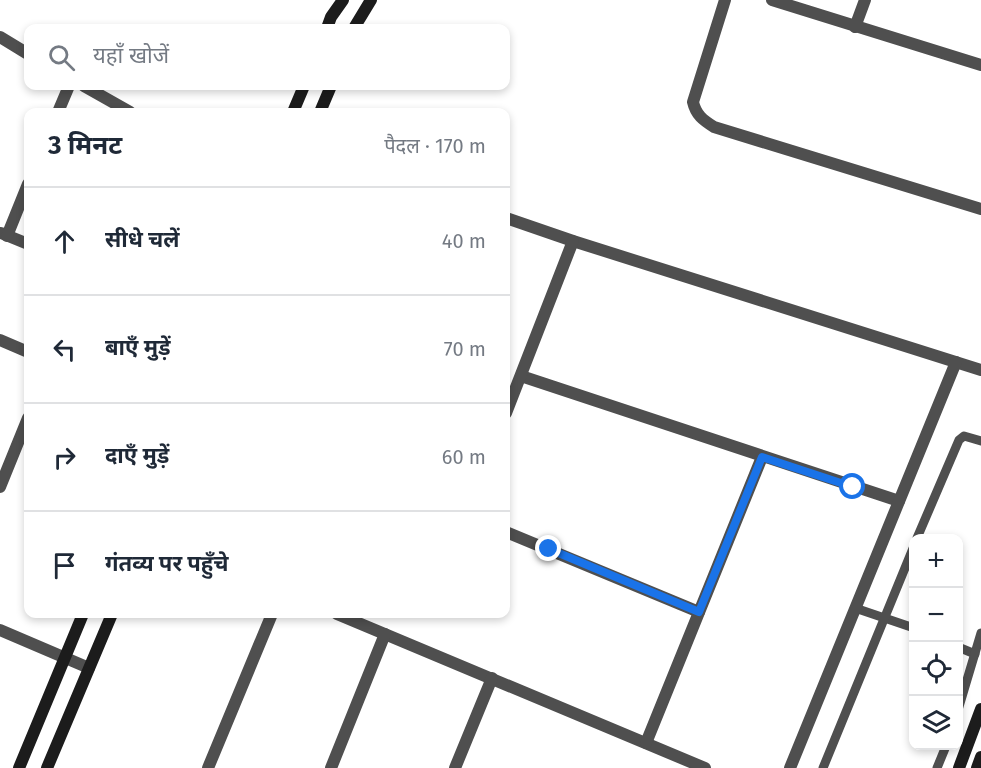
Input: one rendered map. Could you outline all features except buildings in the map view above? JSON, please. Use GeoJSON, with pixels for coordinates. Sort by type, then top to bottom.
{"type":"FeatureCollection","features":[{"type":"Feature","properties":{"kind":"street"},"geometry":{"type":"LineString","coordinates":[[328,24],[343,0]]}},
{"type":"Feature","properties":{"kind":"street"},"geometry":{"type":"LineString","coordinates":[[356,24],[371,0]]}},
{"type":"Feature","properties":{"kind":"street"},"geometry":{"type":"LineString","coordinates":[[724,0],[693,102],[696,113],[704,121],[714,127],[981,209]]}},
{"type":"Feature","properties":{"kind":"street"},"geometry":{"type":"LineString","coordinates":[[772,0],[981,65]]}},
{"type":"Feature","properties":{"kind":"street"},"geometry":{"type":"LineString","coordinates":[[855,27],[865,0]]}},
{"type":"Feature","properties":{"kind":"street"},"geometry":{"type":"LineString","coordinates":[[0,37],[24,52]]}},
{"type":"Feature","properties":{"kind":"street"},"geometry":{"type":"LineString","coordinates":[[60,108],[67,90]]}},
{"type":"Feature","properties":{"kind":"street"},"geometry":{"type":"LineString","coordinates":[[91,90],[123,108]]}},
{"type":"Feature","properties":{"kind":"street"},"geometry":{"type":"LineString","coordinates":[[295,108],[302,90]]}},
{"type":"Feature","properties":{"kind":"street"},"geometry":{"type":"LineString","coordinates":[[322,108],[329,90]]}},
{"type":"Feature","properties":{"kind":"street"},"geometry":{"type":"LineString","coordinates":[[24,192],[4,234],[24,242]]}},
{"type":"Feature","properties":{"kind":"street"},"geometry":{"type":"LineString","coordinates":[[510,219],[573,242],[981,370]]}},
{"type":"Feature","properties":{"kind":"street"},"geometry":{"type":"LineString","coordinates":[[510,403],[573,242]]}},
{"type":"Feature","properties":{"kind":"street"},"geometry":{"type":"LineString","coordinates":[[0,340],[24,350]]}},
{"type":"Feature","properties":{"kind":"street"},"geometry":{"type":"LineString","coordinates":[[790,768],[956,362]]}},
{"type":"Feature","properties":{"kind":"street"},"geometry":{"type":"LineString","coordinates":[[521,376],[899,501]]}},
{"type":"Feature","properties":{"kind":"street"},"geometry":{"type":"LineString","coordinates":[[0,487],[24,428]]}},
{"type":"Feature","properties":{"kind":"street"},"geometry":{"type":"LineString","coordinates":[[646,743],[762,457]]}},
{"type":"Feature","properties":{"kind":"street"},"geometry":{"type":"LineString","coordinates":[[510,534],[699,612]]}},
{"type":"Feature","properties":{"kind":"street"},"geometry":{"type":"LineString","coordinates":[[19,768],[81,618]]}},
{"type":"Feature","properties":{"kind":"street"},"geometry":{"type":"LineString","coordinates":[[47,768],[109,618]]}},
{"type":"Feature","properties":{"kind":"street"},"geometry":{"type":"LineString","coordinates":[[208,768],[270,618]]}},
{"type":"Feature","properties":{"kind":"street"},"geometry":{"type":"LineString","coordinates":[[347,618],[705,768]]}},
{"type":"Feature","properties":{"kind":"street"},"geometry":{"type":"LineString","coordinates":[[0,630],[89,668]]}},
{"type":"Feature","properties":{"kind":"street"},"geometry":{"type":"LineString","coordinates":[[331,768],[385,634]]}},
{"type":"Feature","properties":{"kind":"street"},"geometry":{"type":"LineString","coordinates":[[455,768],[492,678]]}},
{"type":"Feature","properties":{"kind":"street"},"geometry":{"type":"LineString","coordinates":[[959,768],[981,709]]}},
{"type":"Feature","properties":{"kind":"street"},"geometry":{"type":"LineString","coordinates":[[977,768],[981,757]]}},
{"type":"Feature","properties":{"kind":"lane"},"geometry":{"type":"LineString","coordinates":[[919,534],[959,440],[964,436],[981,441]]}},
{"type":"Feature","properties":{"kind":"lane"},"geometry":{"type":"LineString","coordinates":[[822,768],[909,558]]}},
{"type":"Feature","properties":{"kind":"lane"},"geometry":{"type":"LineString","coordinates":[[855,608],[909,626]]}},
{"type":"Feature","properties":{"kind":"lane"},"geometry":{"type":"LineString","coordinates":[[962,696],[981,633]]}},
{"type":"Feature","properties":{"kind":"lane"},"geometry":{"type":"LineString","coordinates":[[963,649],[975,654]]}},
{"type":"Feature","properties":{"kind":"lane"},"geometry":{"type":"LineString","coordinates":[[937,768],[944,750]]}},
{"type":"Feature","properties":{"kind":"route"},"geometry":{"type":"LineString","coordinates":[[549,549],[699,612],[762,457],[853,487]]}}]}
